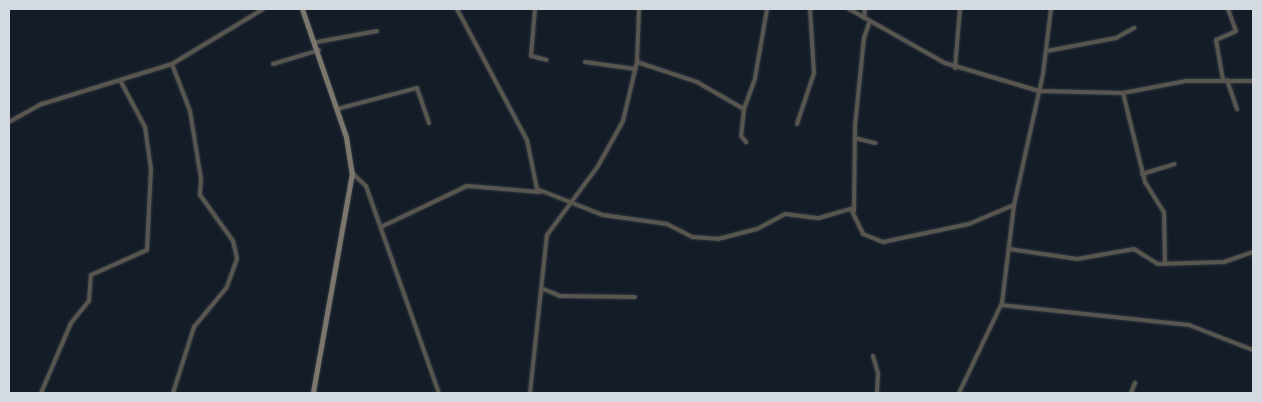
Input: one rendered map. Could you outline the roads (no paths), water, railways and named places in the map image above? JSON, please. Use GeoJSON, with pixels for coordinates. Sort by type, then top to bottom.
{"type":"FeatureCollection","features":[{"type":"Feature","properties":{"kind":"main road"},"geometry":{"type":"LineString","coordinates":[[302,9],[320,50],[351,154],[352,173],[313,393]]}},
{"type":"Feature","properties":{"kind":"street"},"geometry":{"type":"LineString","coordinates":[[9,122],[36,106],[172,64],[263,9]]}},
{"type":"Feature","properties":{"kind":"street"},"geometry":{"type":"LineString","coordinates":[[457,9],[527,140],[540,192]]}},
{"type":"Feature","properties":{"kind":"street"},"geometry":{"type":"LineString","coordinates":[[535,9],[531,56],[548,60]]}},
{"type":"Feature","properties":{"kind":"street"},"geometry":{"type":"LineString","coordinates":[[530,393],[546,235],[616,136],[636,69],[639,9]]}},
{"type":"Feature","properties":{"kind":"street"},"geometry":{"type":"LineString","coordinates":[[746,142],[742,136],[744,109],[755,78],[767,9]]}},
{"type":"Feature","properties":{"kind":"street"},"geometry":{"type":"LineString","coordinates":[[798,124],[814,74],[810,9]]}},
{"type":"Feature","properties":{"kind":"street"},"geometry":{"type":"LineString","coordinates":[[849,9],[955,68],[1039,92],[1123,93],[1186,81],[1253,81]]}},
{"type":"Feature","properties":{"kind":"street"},"geometry":{"type":"LineString","coordinates":[[864,18],[865,9]]}},
{"type":"Feature","properties":{"kind":"street"},"geometry":{"type":"LineString","coordinates":[[955,68],[960,9]]}},
{"type":"Feature","properties":{"kind":"street"},"geometry":{"type":"LineString","coordinates":[[960,393],[1001,306],[1014,206],[1047,51],[1051,9]]}},
{"type":"Feature","properties":{"kind":"street"},"geometry":{"type":"LineString","coordinates":[[1228,9],[1236,31],[1216,40],[1225,80],[1236,109]]}},
{"type":"Feature","properties":{"kind":"street"},"geometry":{"type":"LineString","coordinates":[[870,21],[864,38],[855,138],[854,210],[863,234],[883,242],[969,224],[1014,206]]}},
{"type":"Feature","properties":{"kind":"street"},"geometry":{"type":"LineString","coordinates":[[1047,51],[1080,41],[1106,40],[1134,28]]}},
{"type":"Feature","properties":{"kind":"street"},"geometry":{"type":"LineString","coordinates":[[317,42],[377,32]]}},
{"type":"Feature","properties":{"kind":"street"},"geometry":{"type":"LineString","coordinates":[[273,64],[320,50]]}},
{"type":"Feature","properties":{"kind":"street"},"geometry":{"type":"LineString","coordinates":[[585,62],[636,69]]}},
{"type":"Feature","properties":{"kind":"street"},"geometry":{"type":"LineString","coordinates":[[637,62],[697,82],[744,109]]}},
{"type":"Feature","properties":{"kind":"street"},"geometry":{"type":"LineString","coordinates":[[172,64],[190,111],[200,195],[233,241],[237,259],[227,287],[194,327],[173,393]]}},
{"type":"Feature","properties":{"kind":"street"},"geometry":{"type":"LineString","coordinates":[[41,393],[71,323],[89,301],[91,275],[147,250],[151,169],[145,127],[120,80]]}},
{"type":"Feature","properties":{"kind":"street"},"geometry":{"type":"LineString","coordinates":[[337,109],[417,88],[429,123]]}},
{"type":"Feature","properties":{"kind":"street"},"geometry":{"type":"LineString","coordinates":[[1123,93],[1142,174],[1164,212],[1165,264]]}},
{"type":"Feature","properties":{"kind":"street"},"geometry":{"type":"LineString","coordinates":[[855,138],[875,143]]}},
{"type":"Feature","properties":{"kind":"street"},"geometry":{"type":"LineString","coordinates":[[1142,174],[1175,164]]}},
{"type":"Feature","properties":{"kind":"street"},"geometry":{"type":"LineString","coordinates":[[352,173],[366,186],[439,393]]}},
{"type":"Feature","properties":{"kind":"street"},"geometry":{"type":"LineString","coordinates":[[381,227],[467,186],[540,192],[612,218],[666,224],[692,237],[718,239],[756,229],[785,214],[819,218],[854,210]]}},
{"type":"Feature","properties":{"kind":"street"},"geometry":{"type":"LineString","coordinates":[[1009,249],[1077,259],[1134,249],[1148,260],[1165,264],[1230,261],[1253,252]]}},
{"type":"Feature","properties":{"kind":"street"},"geometry":{"type":"LineString","coordinates":[[541,288],[567,296],[635,297]]}},
{"type":"Feature","properties":{"kind":"street"},"geometry":{"type":"LineString","coordinates":[[1001,306],[1190,325],[1253,350]]}},
{"type":"Feature","properties":{"kind":"street"},"geometry":{"type":"LineString","coordinates":[[873,356],[878,374],[876,393]]}},
{"type":"Feature","properties":{"kind":"street"},"geometry":{"type":"LineString","coordinates":[[1131,393],[1135,384]]}}]}
